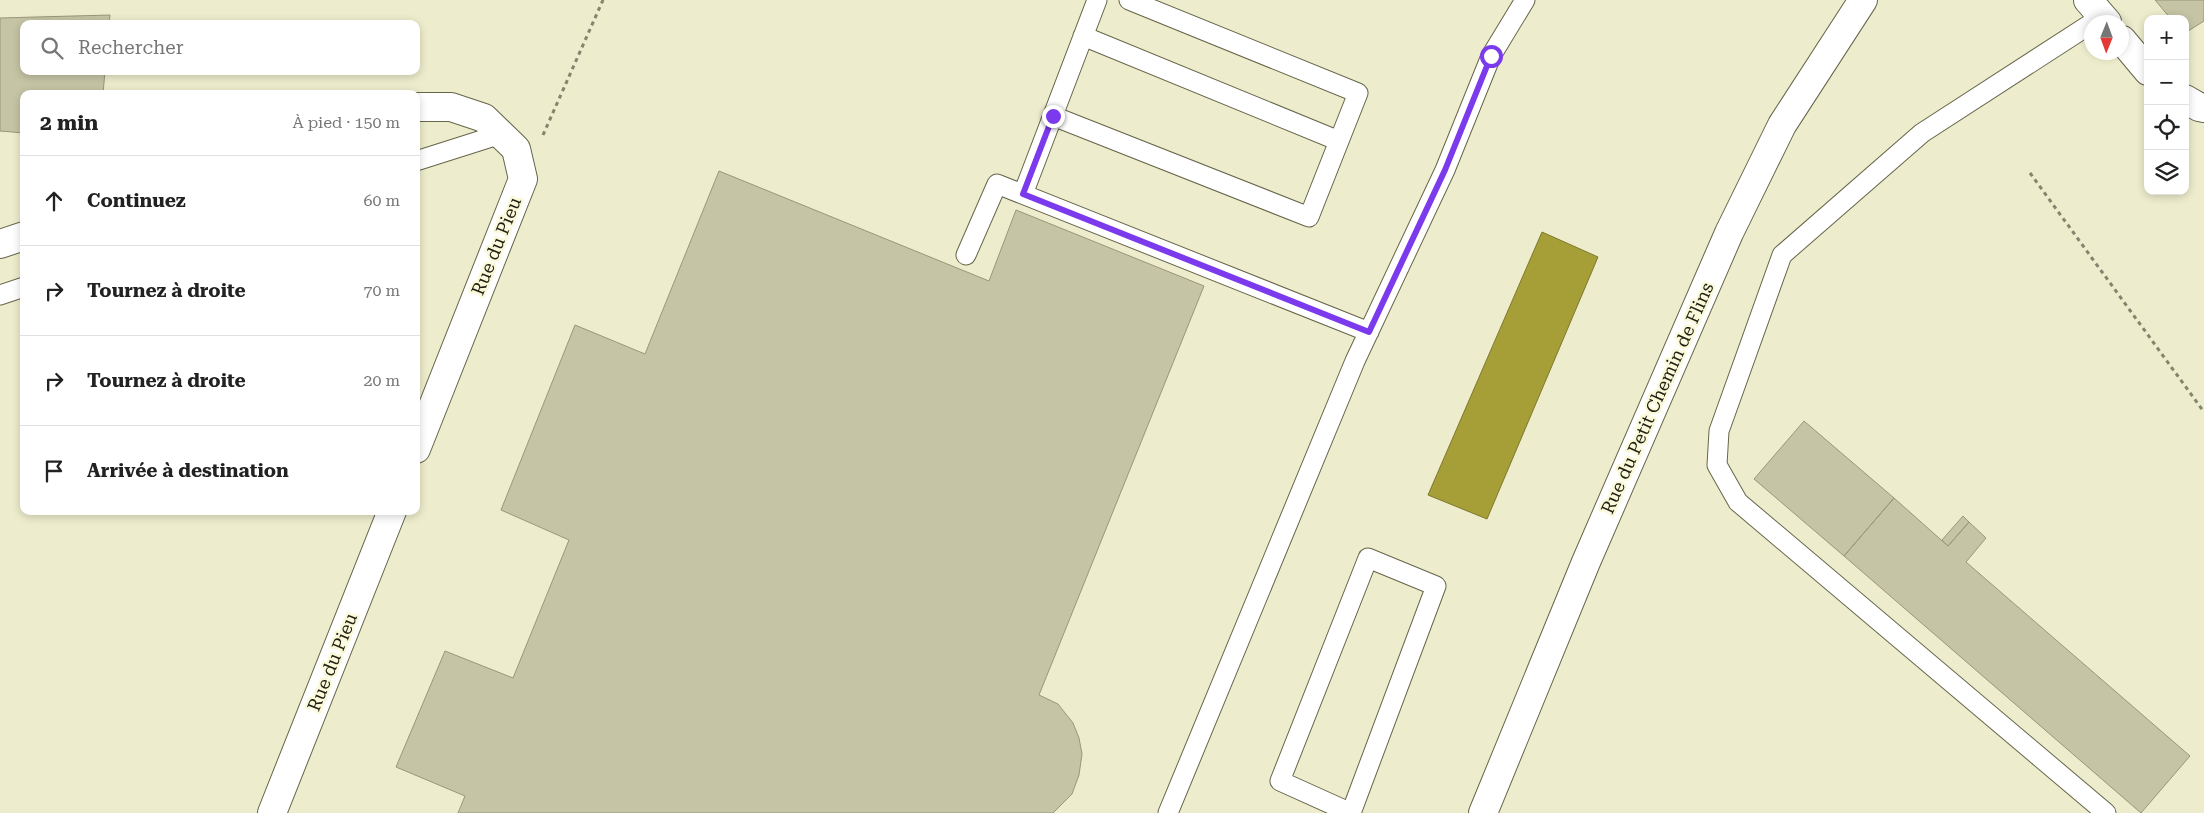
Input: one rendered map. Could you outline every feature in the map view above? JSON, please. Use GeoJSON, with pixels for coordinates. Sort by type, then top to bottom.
{"type":"FeatureCollection","features":[{"type":"Feature","properties":{"kind":"street","name":"Rue du Petit Chemin de Flins"},"geometry":{"type":"LineString","coordinates":[[1483,813],[1586,562],[1733,225],[1782,125],[1864,0]]}},
{"type":"Feature","properties":{"kind":"street"},"geometry":{"type":"LineString","coordinates":[[2129,48],[2144,66]]}},
{"type":"Feature","properties":{"kind":"street"},"geometry":{"type":"LineString","coordinates":[[2189,101],[2204,108]]}},
{"type":"Feature","properties":{"kind":"street","name":"Rue du Pieu"},"geometry":{"type":"LineString","coordinates":[[420,107],[451,107],[484,118],[516,149],[523,179],[420,439]]}},
{"type":"Feature","properties":{"kind":"street"},"geometry":{"type":"LineString","coordinates":[[0,244],[20,237]]}},
{"type":"Feature","properties":{"kind":"street","name":"Rue du Pieu"},"geometry":{"type":"LineString","coordinates":[[272,813],[390,515]]}},
{"type":"Feature","properties":{"kind":"lane"},"geometry":{"type":"LineString","coordinates":[[1023,194],[1097,0]]}},
{"type":"Feature","properties":{"kind":"lane"},"geometry":{"type":"LineString","coordinates":[[1053,116],[1309,217],[1358,93],[1129,0]]}},
{"type":"Feature","properties":{"kind":"lane"},"geometry":{"type":"LineString","coordinates":[[1168,813],[1369,332],[1445,170],[1491,56],[1525,0]]}},
{"type":"Feature","properties":{"kind":"lane"},"geometry":{"type":"LineString","coordinates":[[2084,25],[1922,133],[1782,255],[1718,431],[1717,465],[1738,502],[2106,813]]}},
{"type":"Feature","properties":{"kind":"lane"},"geometry":{"type":"LineString","coordinates":[[1083,36],[1339,141]]}},
{"type":"Feature","properties":{"kind":"lane"},"geometry":{"type":"LineString","coordinates":[[420,160],[500,134]]}},
{"type":"Feature","properties":{"kind":"lane"},"geometry":{"type":"LineString","coordinates":[[966,255],[997,184],[1369,332]]}},
{"type":"Feature","properties":{"kind":"lane"},"geometry":{"type":"LineString","coordinates":[[0,294],[20,288]]}},
{"type":"Feature","properties":{"kind":"lane"},"geometry":{"type":"LineString","coordinates":[[1368,558],[1436,586],[1351,813],[1312,806],[1280,781],[1368,558]]}},
{"type":"Feature","properties":{"kind":"path"},"geometry":{"type":"LineString","coordinates":[[523,179],[604,0]]}},
{"type":"Feature","properties":{"kind":"path"},"geometry":{"type":"LineString","coordinates":[[2030,173],[2204,412]]}},
{"type":"Feature","properties":{"kind":"shaded area"},"geometry":{"type":"Polygon","coordinates":[[[1542,232],[1598,257],[1487,519],[1428,495],[1542,232]]]}},
{"type":"Feature","properties":{"kind":"building"},"geometry":{"type":"Polygon","coordinates":[[[2155,0],[2204,0],[2204,21],[2189,30],[2189,15],[2168,15],[2155,0]]]}},
{"type":"Feature","properties":{"kind":"building"},"geometry":{"type":"Polygon","coordinates":[[[110,15],[109,20],[20,20],[20,75],[105,75],[103,90],[20,90],[20,133],[0,131],[0,18],[110,15]]]}},
{"type":"Feature","properties":{"kind":"building"},"geometry":{"type":"Polygon","coordinates":[[[719,171],[989,281],[1016,210],[1204,286],[1039,695],[1058,704],[1073,723],[1079,738],[1082,754],[1079,775],[1072,794],[1053,813],[458,813],[465,796],[396,767],[445,651],[513,678],[569,540],[501,510],[575,325],[645,354],[719,171]]]}},
{"type":"Feature","properties":{"kind":"building"},"geometry":{"type":"Polygon","coordinates":[[[1804,421],[1894,498],[1844,556],[1754,479],[1804,421]]]}},
{"type":"Feature","properties":{"kind":"building"},"geometry":{"type":"Polygon","coordinates":[[[1894,498],[1948,546],[1969,522],[1986,538],[1966,562],[2190,756],[2141,813],[1844,556],[1894,498]]]}},
{"type":"Feature","properties":{"kind":"building"},"geometry":{"type":"Polygon","coordinates":[[[1963,516],[1969,522],[1948,546],[1942,540],[1963,516]]]}},
{"type":"Feature","properties":{"kind":"route"},"geometry":{"type":"LineString","coordinates":[[1053,116],[1023,194],[1369,332],[1445,170],[1491,56]]}}]}
